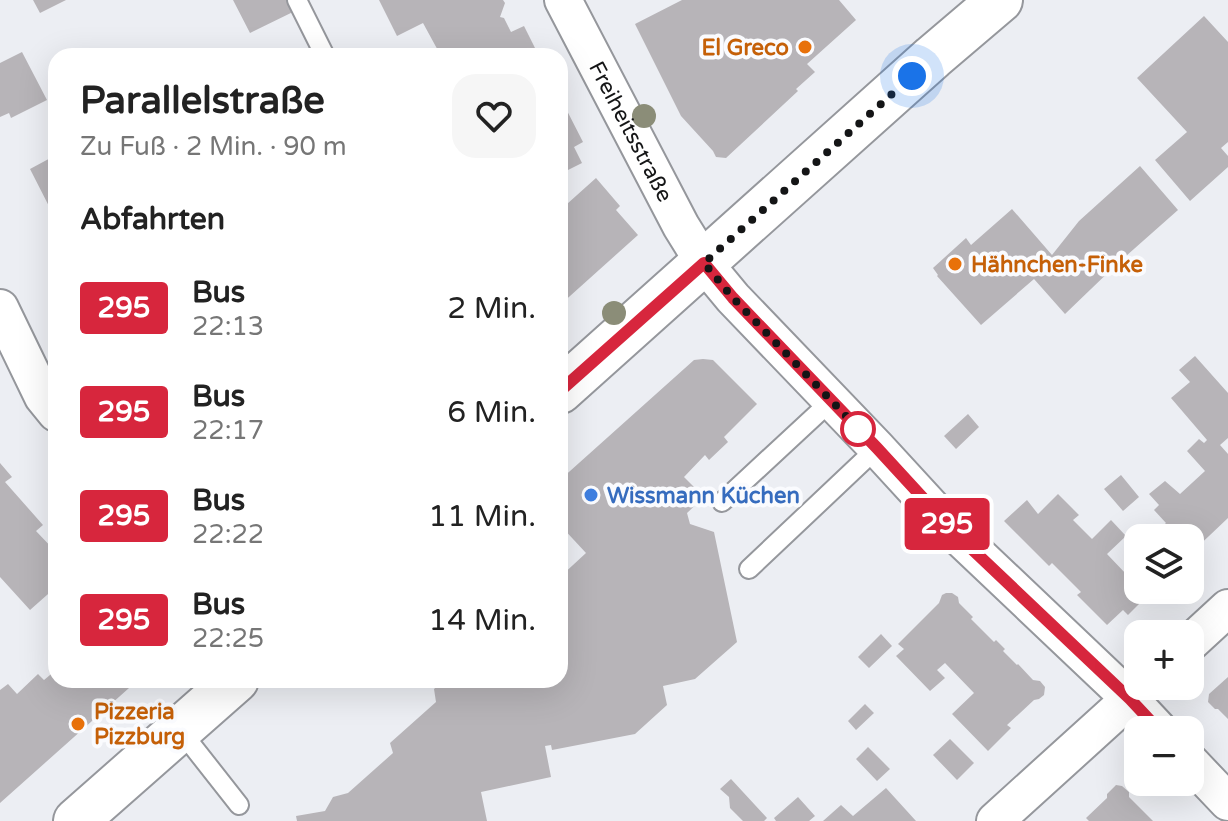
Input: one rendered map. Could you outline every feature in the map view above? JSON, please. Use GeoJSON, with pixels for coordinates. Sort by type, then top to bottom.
{"type":"FeatureCollection","features":[{"type":"Feature","properties":{"kind":"main road"},"geometry":{"type":"LineString","coordinates":[[568,384],[1000,0]]}},
{"type":"Feature","properties":{"kind":"main road"},"geometry":{"type":"LineString","coordinates":[[76,821],[227,688]]}},
{"type":"Feature","properties":{"kind":"street","name":"Freiheitsstraße"},"geometry":{"type":"LineString","coordinates":[[563,0],[681,226],[704,263],[733,298],[956,534],[1124,682]]}},
{"type":"Feature","properties":{"kind":"street"},"geometry":{"type":"LineString","coordinates":[[0,308],[48,403]]}},
{"type":"Feature","properties":{"kind":"street"},"geometry":{"type":"LineString","coordinates":[[1204,630],[1228,608]]}},
{"type":"Feature","properties":{"kind":"street"},"geometry":{"type":"LineString","coordinates":[[995,821],[1129,700]]}},
{"type":"Feature","properties":{"kind":"street"},"geometry":{"type":"LineString","coordinates":[[1204,777],[1228,802]]}},
{"type":"Feature","properties":{"kind":"lane"},"geometry":{"type":"LineString","coordinates":[[297,0],[321,48]]}},
{"type":"Feature","properties":{"kind":"lane"},"geometry":{"type":"LineString","coordinates":[[722,502],[831,401]]}},
{"type":"Feature","properties":{"kind":"lane"},"geometry":{"type":"LineString","coordinates":[[749,569],[877,448]]}},
{"type":"Feature","properties":{"kind":"lane"},"geometry":{"type":"LineString","coordinates":[[180,730],[239,805]]}},
{"type":"Feature","properties":{"kind":"building"},"geometry":{"type":"Polygon","coordinates":[[[33,0],[66,0],[40,13],[33,0]]]}},
{"type":"Feature","properties":{"kind":"building"},"geometry":{"type":"Polygon","coordinates":[[[233,0],[292,0],[297,10],[250,33],[233,0]]]}},
{"type":"Feature","properties":{"kind":"building"},"geometry":{"type":"Polygon","coordinates":[[[379,0],[503,0],[505,3],[500,17],[504,18],[511,32],[524,26],[535,48],[437,48],[423,23],[397,36],[379,0]]]}},
{"type":"Feature","properties":{"kind":"building"},"geometry":{"type":"Polygon","coordinates":[[[682,0],[839,0],[856,20],[807,64],[815,72],[796,89],[798,91],[726,158],[716,157],[681,116],[635,24],[682,0]]]}},
{"type":"Feature","properties":{"kind":"building"},"geometry":{"type":"Polygon","coordinates":[[[1204,16],[1228,42],[1228,142],[1221,148],[1228,156],[1228,167],[1190,201],[1155,160],[1187,132],[1137,78],[1204,16]]]}},
{"type":"Feature","properties":{"kind":"building"},"geometry":{"type":"Polygon","coordinates":[[[22,52],[47,100],[11,118],[9,113],[0,117],[0,63],[22,52]]]}},
{"type":"Feature","properties":{"kind":"building"},"geometry":{"type":"Polygon","coordinates":[[[568,113],[583,142],[574,147],[582,163],[568,170],[568,113]]]}},
{"type":"Feature","properties":{"kind":"building"},"geometry":{"type":"Polygon","coordinates":[[[48,159],[48,204],[30,169],[48,159]]]}},
{"type":"Feature","properties":{"kind":"building"},"geometry":{"type":"Polygon","coordinates":[[[1140,166],[1178,210],[1065,314],[1034,279],[981,325],[937,276],[933,268],[966,238],[971,245],[1012,209],[1052,255],[1079,221],[1140,166]]]}},
{"type":"Feature","properties":{"kind":"building"},"geometry":{"type":"Polygon","coordinates":[[[596,178],[620,206],[616,210],[638,235],[568,298],[568,203],[596,178]]]}},
{"type":"Feature","properties":{"kind":"building"},"geometry":{"type":"Polygon","coordinates":[[[1195,356],[1228,393],[1228,438],[1220,445],[1228,454],[1228,518],[1204,541],[1204,524],[1165,524],[1154,510],[1159,505],[1149,494],[1165,481],[1180,494],[1205,471],[1187,451],[1199,439],[1204,443],[1207,440],[1171,398],[1190,382],[1179,370],[1195,356]]]}},
{"type":"Feature","properties":{"kind":"building"},"geometry":{"type":"Polygon","coordinates":[[[694,360],[713,360],[757,404],[724,437],[728,442],[709,460],[705,455],[684,477],[704,497],[687,513],[690,524],[714,532],[737,642],[695,679],[663,686],[667,705],[635,734],[552,750],[551,745],[545,746],[551,777],[481,792],[487,821],[297,821],[296,816],[325,811],[333,797],[348,793],[393,753],[390,743],[436,702],[435,688],[568,688],[568,570],[586,553],[568,534],[568,473],[694,360]]]}},
{"type":"Feature","properties":{"kind":"building"},"geometry":{"type":"Polygon","coordinates":[[[968,414],[979,427],[956,449],[944,436],[968,414]]]}},
{"type":"Feature","properties":{"kind":"building"},"geometry":{"type":"Polygon","coordinates":[[[0,463],[12,477],[5,482],[43,525],[36,531],[48,544],[48,594],[30,610],[0,577],[0,463]]]}},
{"type":"Feature","properties":{"kind":"building"},"geometry":{"type":"Polygon","coordinates":[[[1121,475],[1139,497],[1123,511],[1104,489],[1121,475]]]}},
{"type":"Feature","properties":{"kind":"building"},"geometry":{"type":"Polygon","coordinates":[[[1058,494],[1079,515],[1073,520],[1092,539],[1111,520],[1124,534],[1124,538],[1107,554],[1124,572],[1124,604],[1139,604],[1128,615],[1123,610],[1107,625],[1077,595],[1081,592],[1052,563],[1049,566],[1004,521],[1027,500],[1038,514],[1058,494]]]}},
{"type":"Feature","properties":{"kind":"building"},"geometry":{"type":"Polygon","coordinates":[[[946,593],[958,597],[959,603],[973,617],[971,619],[994,642],[996,640],[1033,680],[1040,681],[1045,687],[1044,695],[1034,700],[1007,725],[1011,728],[988,751],[952,714],[974,693],[945,663],[937,670],[945,678],[930,691],[896,656],[904,649],[898,644],[946,593]]]}},
{"type":"Feature","properties":{"kind":"building"},"geometry":{"type":"Polygon","coordinates":[[[881,634],[892,646],[869,668],[858,657],[881,634]]]}},
{"type":"Feature","properties":{"kind":"building"},"geometry":{"type":"Polygon","coordinates":[[[38,674],[44,680],[48,677],[48,688],[129,688],[0,803],[0,690],[8,684],[17,694],[38,674]]]}},
{"type":"Feature","properties":{"kind":"building"},"geometry":{"type":"Polygon","coordinates":[[[1228,677],[1228,719],[1208,702],[1209,694],[1228,677]]]}},
{"type":"Feature","properties":{"kind":"building"},"geometry":{"type":"Polygon","coordinates":[[[865,704],[874,713],[856,730],[848,721],[865,704]]]}},
{"type":"Feature","properties":{"kind":"building"},"geometry":{"type":"Polygon","coordinates":[[[950,739],[974,763],[957,780],[933,755],[950,739]]]}},
{"type":"Feature","properties":{"kind":"building"},"geometry":{"type":"Polygon","coordinates":[[[868,747],[890,769],[877,781],[856,759],[868,747]]]}},
{"type":"Feature","properties":{"kind":"building"},"geometry":{"type":"Polygon","coordinates":[[[731,779],[767,818],[764,821],[743,821],[730,808],[729,797],[720,789],[731,779]]]}},
{"type":"Feature","properties":{"kind":"building"},"geometry":{"type":"Polygon","coordinates":[[[1116,785],[1122,786],[1124,796],[1129,796],[1153,821],[1089,821],[1086,818],[1107,798],[1116,785]]]}},
{"type":"Feature","properties":{"kind":"building"},"geometry":{"type":"Polygon","coordinates":[[[886,788],[916,821],[823,821],[841,805],[853,816],[886,788]]]}},
{"type":"Feature","properties":{"kind":"building"},"geometry":{"type":"Polygon","coordinates":[[[798,797],[815,816],[809,821],[776,821],[774,818],[798,797]]]}},
{"type":"Feature","properties":{"kind":"bus line","name":"295"},"geometry":{"type":"LineString","coordinates":[[568,384],[704,263],[733,298],[956,534],[1146,716]]}},
{"type":"Feature","properties":{"kind":"place","name":"El Greco"},"geometry":{"type":"Point","coordinates":[805,47]}},
{"type":"Feature","properties":{"kind":"place","name":"Hähnchen-Finke"},"geometry":{"type":"Point","coordinates":[955,264]}},
{"type":"Feature","properties":{"kind":"place","name":"Wissmann Küchen"},"geometry":{"type":"Point","coordinates":[591,495]}},
{"type":"Feature","properties":{"kind":"place","name":"Pizzeria Pizzburg"},"geometry":{"type":"Point","coordinates":[78,724]}},
{"type":"Feature","properties":{"kind":"route"},"geometry":{"type":"LineString","coordinates":[[858,429],[867,438],[733,298],[704,263],[912,76]]}}]}
